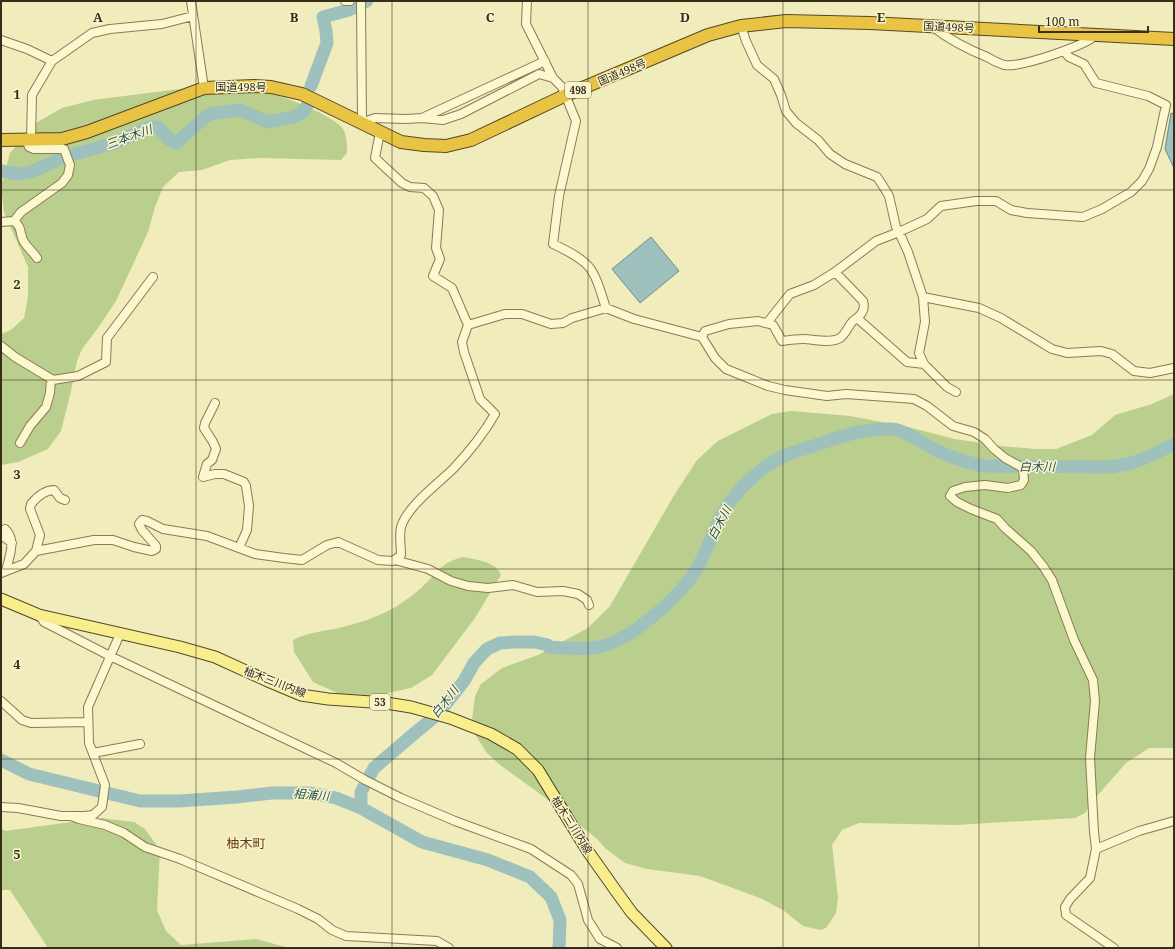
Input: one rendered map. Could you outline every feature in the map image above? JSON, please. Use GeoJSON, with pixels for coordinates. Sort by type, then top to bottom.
{"type":"FeatureCollection","features":[{"type":"Feature","properties":{"kind":"highway","name":"国道498号"},"geometry":{"type":"LineString","coordinates":[[1,140],[62,139],[87,132],[204,88],[254,86],[271,87],[302,94],[401,142],[446,146],[471,140],[566,95],[708,35],[741,26],[786,22],[870,23],[1174,39]]}},
{"type":"Feature","properties":{"kind":"main road","name":"柚木三川内線"},"geometry":{"type":"LineString","coordinates":[[1,599],[38,614],[180,647],[215,657],[301,695],[328,699],[386,703],[411,707],[450,718],[492,734],[517,749],[538,770],[616,892],[632,913],[666,948]]}},
{"type":"Feature","properties":{"kind":"street"},"geometry":{"type":"LineString","coordinates":[[191,1],[192,16],[204,88]]}},
{"type":"Feature","properties":{"kind":"street"},"geometry":{"type":"LineString","coordinates":[[345,1],[350,1]]}},
{"type":"Feature","properties":{"kind":"street"},"geometry":{"type":"LineString","coordinates":[[361,1],[362,123],[375,118],[422,118],[443,120],[462,114],[539,74],[553,78]]}},
{"type":"Feature","properties":{"kind":"street"},"geometry":{"type":"LineString","coordinates":[[527,1],[526,24],[553,78],[562,87],[576,121],[559,196],[553,244],[569,251],[593,272],[606,308]]}},
{"type":"Feature","properties":{"kind":"street"},"geometry":{"type":"LineString","coordinates":[[14,221],[21,212],[62,183],[68,175],[70,165],[64,149],[34,149],[29,147],[28,140],[32,95],[52,61],[92,33],[110,29],[162,24],[192,16]]}},
{"type":"Feature","properties":{"kind":"street"},"geometry":{"type":"LineString","coordinates":[[741,26],[757,65],[774,79],[786,111],[796,123],[818,140],[830,154],[845,164],[876,177],[889,196],[896,227],[908,252],[923,297],[925,322],[919,353],[924,364],[947,388],[956,392]]}},
{"type":"Feature","properties":{"kind":"street"},"geometry":{"type":"LineString","coordinates":[[933,27],[949,39],[1004,65],[1024,63],[1064,51],[1086,42],[1096,35]]}},
{"type":"Feature","properties":{"kind":"street"},"geometry":{"type":"LineString","coordinates":[[1,40],[27,49],[52,61]]}},
{"type":"Feature","properties":{"kind":"street"},"geometry":{"type":"LineString","coordinates":[[767,323],[790,294],[814,285],[835,272],[876,240],[899,232],[927,219],[940,206],[976,201],[996,201],[1011,210],[1027,213],[1082,217],[1102,209],[1131,192],[1142,181],[1149,168],[1157,147],[1166,105],[1148,96],[1096,83],[1084,64],[1069,56],[1064,51]]}},
{"type":"Feature","properties":{"kind":"street"},"geometry":{"type":"LineString","coordinates":[[422,118],[545,61]]}},
{"type":"Feature","properties":{"kind":"street"},"geometry":{"type":"LineString","coordinates":[[380,132],[375,158],[402,183],[410,187],[424,188],[433,196],[439,210],[436,248],[440,259],[433,276],[452,288],[468,325],[462,342],[480,399],[495,414],[480,438],[455,467],[419,499],[410,512],[401,527],[401,554],[395,560]]}},
{"type":"Feature","properties":{"kind":"street"},"geometry":{"type":"LineString","coordinates":[[1,222],[14,221],[19,225],[24,242],[33,251],[37,258]]}},
{"type":"Feature","properties":{"kind":"street"},"geometry":{"type":"LineString","coordinates":[[702,337],[705,332],[729,324],[758,321],[773,325],[782,341],[803,339],[825,341],[838,339],[843,335],[848,326],[864,311],[865,307],[863,302],[835,272]]}},
{"type":"Feature","properties":{"kind":"street"},"geometry":{"type":"LineString","coordinates":[[1,346],[15,358],[50,379],[53,380],[78,376],[106,362],[107,338],[153,277]]}},
{"type":"Feature","properties":{"kind":"street"},"geometry":{"type":"LineString","coordinates":[[923,297],[979,308],[1001,318],[1052,349],[1067,353],[1101,351],[1112,354],[1134,371],[1150,373],[1174,368]]}},
{"type":"Feature","properties":{"kind":"street"},"geometry":{"type":"LineString","coordinates":[[468,325],[505,314],[522,314],[551,324],[563,323],[572,318],[606,308],[640,321],[702,337],[715,358],[726,369],[768,386],[827,396],[846,394],[914,399],[927,406],[953,426],[974,432],[1005,458],[1023,468],[1024,480],[1021,485],[1008,488],[984,485],[965,487],[953,491],[950,496],[957,502],[971,509],[997,519],[1031,552],[1052,580],[1074,640],[1093,680],[1095,701],[1090,758],[1096,849],[1090,878],[1070,900],[1065,908],[1066,915],[1114,948]]}},
{"type":"Feature","properties":{"kind":"street"},"geometry":{"type":"LineString","coordinates":[[857,318],[907,362],[924,364]]}},
{"type":"Feature","properties":{"kind":"street"},"geometry":{"type":"LineString","coordinates":[[20,443],[30,426],[46,407],[50,393],[50,379]]}},
{"type":"Feature","properties":{"kind":"street"},"geometry":{"type":"LineString","coordinates":[[215,403],[205,422],[204,428],[216,449],[212,460],[207,464],[202,477],[215,474],[224,474],[244,482],[249,506],[247,530],[239,548]]}},
{"type":"Feature","properties":{"kind":"street"},"geometry":{"type":"LineString","coordinates":[[4,572],[24,564],[36,551],[40,535],[30,509],[31,504],[35,499],[50,490],[54,490],[60,498],[65,500]]}},
{"type":"Feature","properties":{"kind":"street"},"geometry":{"type":"LineString","coordinates":[[36,551],[94,540],[112,540],[152,551],[156,549],[156,546],[142,530],[140,524],[142,520],[163,529],[207,536],[255,554],[302,560],[327,545],[338,542],[378,560],[395,560],[428,569],[450,581],[468,586],[488,588],[513,585],[537,592],[563,591],[578,594],[587,600],[589,605]]}},
{"type":"Feature","properties":{"kind":"street"},"geometry":{"type":"LineString","coordinates":[[3,532],[11,536],[12,542],[4,572]]}},
{"type":"Feature","properties":{"kind":"street"},"geometry":{"type":"LineString","coordinates":[[38,614],[44,622],[110,656],[329,760],[401,798],[455,821],[530,849],[571,875],[578,884],[588,920],[600,939],[617,948]]}},
{"type":"Feature","properties":{"kind":"street"},"geometry":{"type":"LineString","coordinates":[[1,807],[71,816],[84,816],[93,815],[102,807],[105,785],[89,743],[88,707],[120,634]]}},
{"type":"Feature","properties":{"kind":"street"},"geometry":{"type":"LineString","coordinates":[[1,701],[22,720],[32,723],[88,722]]}},
{"type":"Feature","properties":{"kind":"street"},"geometry":{"type":"LineString","coordinates":[[93,753],[140,744]]}},
{"type":"Feature","properties":{"kind":"street"},"geometry":{"type":"LineString","coordinates":[[71,816],[105,825],[124,833],[145,847],[180,859],[298,909],[318,919],[332,930],[346,936],[437,941],[449,948]]}},
{"type":"Feature","properties":{"kind":"street"},"geometry":{"type":"LineString","coordinates":[[1096,849],[1139,831],[1174,821]]}},
{"type":"Feature","properties":{"kind":"green space"},"geometry":{"type":"Polygon","coordinates":[[[219,84],[254,89],[273,94],[319,112],[330,118],[343,129],[347,144],[347,153],[341,160],[260,158],[230,160],[202,170],[179,172],[163,187],[155,207],[148,232],[116,301],[82,349],[77,361],[61,431],[48,449],[18,462],[1,465],[1,334],[11,330],[24,318],[28,296],[28,267],[4,212],[1,186],[10,153],[34,124],[62,108],[93,100],[219,84]]]}},
{"type":"Feature","properties":{"kind":"green space"},"geometry":{"type":"Polygon","coordinates":[[[1174,394],[1174,748],[1149,748],[1126,763],[1097,796],[1085,813],[1075,818],[956,825],[859,823],[842,830],[832,845],[838,898],[836,913],[826,928],[820,930],[803,926],[783,910],[760,898],[700,876],[647,869],[625,863],[606,849],[597,839],[554,804],[500,765],[487,753],[476,736],[472,720],[475,696],[481,684],[502,668],[538,655],[588,628],[610,606],[673,497],[697,460],[718,441],[772,414],[791,411],[850,416],[908,427],[955,439],[1001,446],[1056,449],[1092,435],[1115,415],[1152,404],[1174,394]]]}},
{"type":"Feature","properties":{"kind":"green space"},"geometry":{"type":"Polygon","coordinates":[[[463,557],[490,564],[498,570],[501,575],[475,618],[432,675],[411,688],[369,697],[342,695],[313,682],[294,652],[293,640],[311,633],[357,623],[385,613],[415,593],[443,566],[455,559],[463,557]]]}},
{"type":"Feature","properties":{"kind":"green space"},"geometry":{"type":"Polygon","coordinates":[[[101,818],[134,822],[145,829],[160,850],[157,910],[166,931],[181,945],[256,939],[289,948],[48,948],[10,890],[1,890],[1,828],[5,831],[101,818]]]}},
{"type":"Feature","properties":{"kind":"water"},"geometry":{"type":"Polygon","coordinates":[[[1171,113],[1174,114],[1174,168],[1165,149],[1171,113]]]}},
{"type":"Feature","properties":{"kind":"water"},"geometry":{"type":"Polygon","coordinates":[[[651,237],[679,271],[640,303],[612,269],[651,237]]]}},
{"type":"Feature","properties":{"kind":"waterway","name":"三本木川"},"geometry":{"type":"LineString","coordinates":[[311,86],[327,43],[323,17],[349,10],[367,1]]}},
{"type":"Feature","properties":{"kind":"waterway","name":"三本木川"},"geometry":{"type":"LineString","coordinates":[[1,171],[19,174],[31,172],[64,157],[115,143],[149,127],[158,127],[170,140],[176,143],[210,114],[240,110],[268,122],[293,117],[302,113],[308,104]]}},
{"type":"Feature","properties":{"kind":"waterway","name":"白木川"},"geometry":{"type":"LineString","coordinates":[[361,808],[361,792],[374,768],[438,714],[464,681],[474,663],[487,649],[500,643],[514,642],[534,642],[548,645],[549,647],[592,648],[611,643],[625,636],[655,615],[669,602],[692,576],[699,565],[720,518],[737,493],[764,468],[787,455],[848,435],[883,429],[898,430],[916,438],[944,454],[966,462],[984,466],[1111,467],[1132,463],[1174,444]]}},
{"type":"Feature","properties":{"kind":"waterway","name":"相浦川"},"geometry":{"type":"LineString","coordinates":[[1,760],[29,774],[140,801],[179,801],[272,793],[311,793],[336,798],[361,808],[422,842],[488,860],[530,877],[551,897],[560,920],[559,948]]}},
{"type":"Feature","properties":{"kind":"district","name":"柚木町"},"geometry":{"type":"Point","coordinates":[246,843]}}]}
